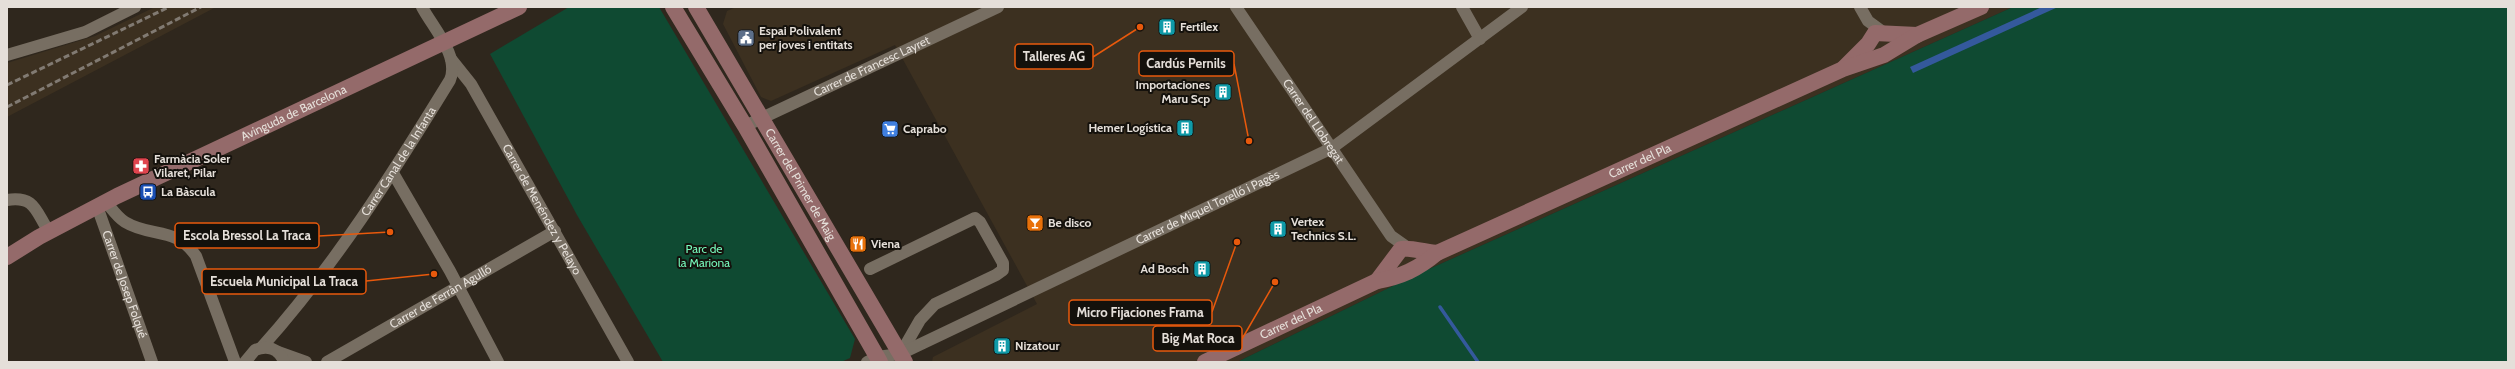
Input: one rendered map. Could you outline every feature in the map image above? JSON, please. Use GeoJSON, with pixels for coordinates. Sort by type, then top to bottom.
{"type":"FeatureCollection","features":[{"type":"Feature","properties":{"kind":"main road","name":"Avinguda de Barcelona"},"geometry":{"type":"LineString","coordinates":[[7,257],[48,232],[102,204],[519,7]]}},
{"type":"Feature","properties":{"kind":"main road","name":"Carrer del Primer de Maig"},"geometry":{"type":"LineString","coordinates":[[673,7],[745,126],[875,360]]}},
{"type":"Feature","properties":{"kind":"main road","name":"Carrer del Primer de Maig"},"geometry":{"type":"LineString","coordinates":[[696,7],[760,119],[902,358]]}},
{"type":"Feature","properties":{"kind":"main road","name":"Carrer del Pla"},"geometry":{"type":"LineString","coordinates":[[1205,362],[1377,281],[1398,278],[1412,259],[1437,253],[1844,69],[1885,54],[1917,35],[1981,7]]}},
{"type":"Feature","properties":{"kind":"main road","name":"Carrer del Pla"},"geometry":{"type":"LineString","coordinates":[[1844,69],[1877,37],[1917,35]]}},
{"type":"Feature","properties":{"kind":"main road"},"geometry":{"type":"LineString","coordinates":[[1877,37],[1893,43],[1885,54],[1873,53],[1877,37]]}},
{"type":"Feature","properties":{"kind":"main road","name":"Carrer del Pla"},"geometry":{"type":"LineString","coordinates":[[1377,281],[1395,258]]}},
{"type":"Feature","properties":{"kind":"main road"},"geometry":{"type":"LineString","coordinates":[[1395,258],[1397,267],[1412,259]]}},
{"type":"Feature","properties":{"kind":"street"},"geometry":{"type":"LineString","coordinates":[[7,55],[85,32],[135,7]]}},
{"type":"Feature","properties":{"kind":"street","name":"Carrer Canal de la Infanta"},"geometry":{"type":"LineString","coordinates":[[245,362],[250,353],[261,348],[292,313],[393,173],[450,80],[453,71],[451,59],[422,7]]}},
{"type":"Feature","properties":{"kind":"street","name":"Carrer de Francesc Layret"},"geometry":{"type":"LineString","coordinates":[[745,126],[998,7]]}},
{"type":"Feature","properties":{"kind":"street","name":"Carrer del Llobregat"},"geometry":{"type":"LineString","coordinates":[[1236,7],[1391,236],[1412,259]]}},
{"type":"Feature","properties":{"kind":"street"},"geometry":{"type":"LineString","coordinates":[[1462,7],[1480,38]]}},
{"type":"Feature","properties":{"kind":"street","name":"Carrer de Miquel Torelló i Pagès"},"geometry":{"type":"LineString","coordinates":[[875,360],[902,358],[1332,148],[1522,7]]}},
{"type":"Feature","properties":{"kind":"street"},"geometry":{"type":"LineString","coordinates":[[1860,7],[1877,37]]}},
{"type":"Feature","properties":{"kind":"street","name":"Carrer de Menéndez y Pelayo"},"geometry":{"type":"LineString","coordinates":[[451,59],[471,84],[628,362]]}},
{"type":"Feature","properties":{"kind":"street"},"geometry":{"type":"LineString","coordinates":[[393,173],[459,288],[498,362]]}},
{"type":"Feature","properties":{"kind":"street"},"geometry":{"type":"LineString","coordinates":[[7,200],[25,198],[30,202],[48,232]]}},
{"type":"Feature","properties":{"kind":"street"},"geometry":{"type":"LineString","coordinates":[[102,204],[126,223],[172,235],[189,247],[196,256],[236,362]]}},
{"type":"Feature","properties":{"kind":"street","name":"Carrer de Josep Folqué"},"geometry":{"type":"LineString","coordinates":[[102,204],[152,362]]}},
{"type":"Feature","properties":{"kind":"street"},"geometry":{"type":"LineString","coordinates":[[870,269],[975,218],[980,222],[1003,263],[1003,270],[996,275],[935,304],[920,320],[902,358]]}},
{"type":"Feature","properties":{"kind":"street","name":"Carrer de Ferràn Agulló"},"geometry":{"type":"LineString","coordinates":[[326,362],[459,288],[554,232]]}},
{"type":"Feature","properties":{"kind":"street","name":"Carrer del Llobregat"},"geometry":{"type":"LineString","coordinates":[[1391,236],[1391,249],[1395,258]]}},
{"type":"Feature","properties":{"kind":"street"},"geometry":{"type":"LineString","coordinates":[[261,348],[272,348],[281,357],[306,362]]}},
{"type":"Feature","properties":{"kind":"shaded area"},"geometry":{"type":"Polygon","coordinates":[[[155,7],[216,7],[7,117],[7,63],[95,36],[155,7]]]}},
{"type":"Feature","properties":{"kind":"shaded area"},"geometry":{"type":"Polygon","coordinates":[[[736,7],[2013,7],[1409,278],[1237,362],[932,362],[933,357],[1037,304],[895,45],[771,101],[761,97],[723,24],[727,11],[736,7]]]}},
{"type":"Feature","properties":{"kind":"green space","name":"Parc de la Mariona"},"geometry":{"type":"Polygon","coordinates":[[[569,7],[659,7],[855,339],[850,358],[841,362],[663,362],[577,215],[490,54],[569,7]]]}},
{"type":"Feature","properties":{"kind":"green space"},"geometry":{"type":"Polygon","coordinates":[[[2013,7],[2508,7],[2508,362],[1237,362],[1409,278],[2013,7]]]}},
{"type":"Feature","properties":{"kind":"water"},"geometry":{"type":"Polygon","coordinates":[[[2042,7],[2058,7],[1913,73],[1910,67],[2042,7]]]}},
{"type":"Feature","properties":{"kind":"waterway"},"geometry":{"type":"LineString","coordinates":[[1440,307],[1478,362]]}},
{"type":"Feature","properties":{"kind":"railway"},"geometry":{"type":"LineString","coordinates":[[7,85],[169,7]]}},
{"type":"Feature","properties":{"kind":"railway"},"geometry":{"type":"LineString","coordinates":[[7,107],[201,7]]}},
{"type":"Feature","properties":{"kind":"place","name":"Talleres AG"},"geometry":{"type":"Point","coordinates":[1140,27]}},
{"type":"Feature","properties":{"kind":"place","name":"Fertilex"},"geometry":{"type":"Point","coordinates":[1167,27]}},
{"type":"Feature","properties":{"kind":"place","name":"Espai Polivalent per joves i entitats"},"geometry":{"type":"Point","coordinates":[746,38]}},
{"type":"Feature","properties":{"kind":"place","name":"Importaciones Maru Scp"},"geometry":{"type":"Point","coordinates":[1223,92]}},
{"type":"Feature","properties":{"kind":"place","name":"Hemer Logística"},"geometry":{"type":"Point","coordinates":[1185,128]}},
{"type":"Feature","properties":{"kind":"place","name":"Caprabo"},"geometry":{"type":"Point","coordinates":[890,129]}},
{"type":"Feature","properties":{"kind":"place","name":"Cardús Pernils"},"geometry":{"type":"Point","coordinates":[1249,141]}},
{"type":"Feature","properties":{"kind":"place","name":"Farmàcia Soler Vilaret, Pilar"},"geometry":{"type":"Point","coordinates":[141,166]}},
{"type":"Feature","properties":{"kind":"place","name":"La Bàscula"},"geometry":{"type":"Point","coordinates":[148,192]}},
{"type":"Feature","properties":{"kind":"place","name":"Be disco"},"geometry":{"type":"Point","coordinates":[1035,223]}},
{"type":"Feature","properties":{"kind":"place","name":"Vertex Technics S.L."},"geometry":{"type":"Point","coordinates":[1278,229]}},
{"type":"Feature","properties":{"kind":"place","name":"Escola Bressol La Traca"},"geometry":{"type":"Point","coordinates":[390,232]}},
{"type":"Feature","properties":{"kind":"place","name":"Micro Fijaciones Frama"},"geometry":{"type":"Point","coordinates":[1237,242]}},
{"type":"Feature","properties":{"kind":"place","name":"Viena"},"geometry":{"type":"Point","coordinates":[858,244]}},
{"type":"Feature","properties":{"kind":"place","name":"Ad Bosch"},"geometry":{"type":"Point","coordinates":[1202,269]}},
{"type":"Feature","properties":{"kind":"place","name":"Escuela Municipal La Traca"},"geometry":{"type":"Point","coordinates":[434,274]}},
{"type":"Feature","properties":{"kind":"place","name":"Big Mat Roca"},"geometry":{"type":"Point","coordinates":[1275,282]}},
{"type":"Feature","properties":{"kind":"place","name":"Nizatour"},"geometry":{"type":"Point","coordinates":[1002,346]}}]}
